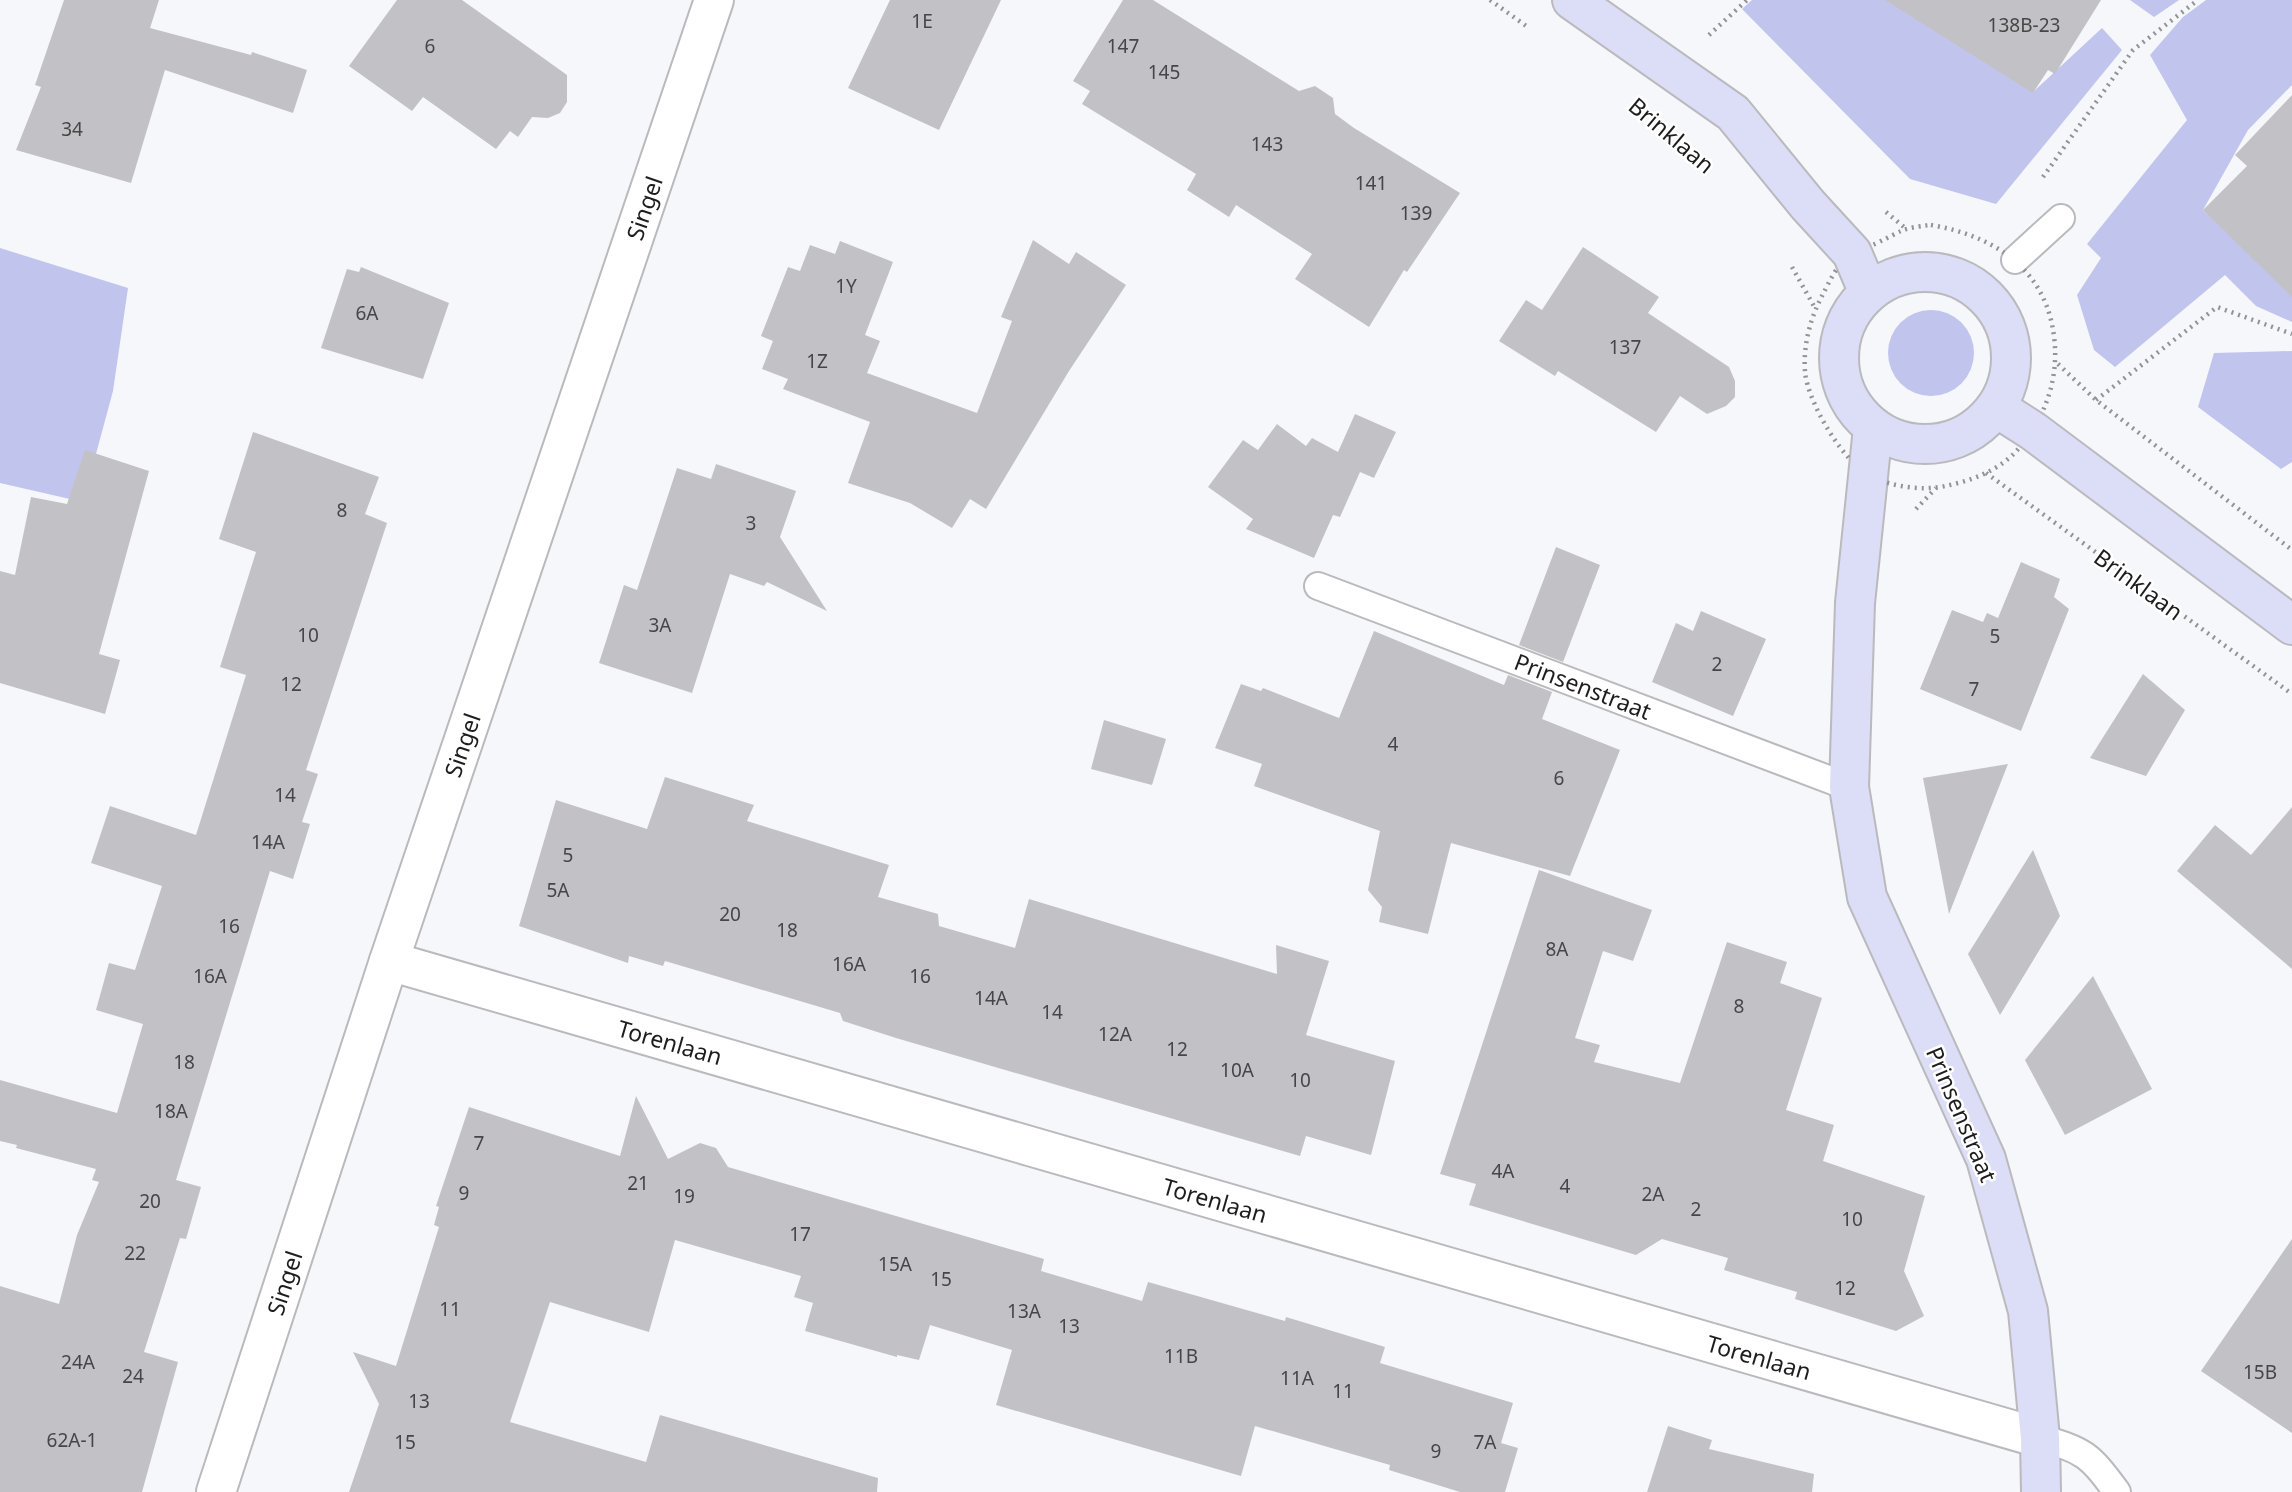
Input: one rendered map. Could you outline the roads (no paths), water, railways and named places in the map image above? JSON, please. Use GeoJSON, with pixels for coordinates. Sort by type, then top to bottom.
{"type":"FeatureCollection","features":[{"type":"Feature","properties":{"kind":"main road"},"geometry":{"type":"LineString","coordinates":[[1572,0],[1733,113],[1808,205],[1852,253],[1868,291]]}},
{"type":"Feature","properties":{"kind":"main road"},"geometry":{"type":"LineString","coordinates":[[1906,272],[1949,274],[1986,295],[2008,329],[2012,369],[1997,408],[1972,432],[1940,444],[1905,443],[1873,428],[1848,399],[1838,361],[1845,322],[1868,291],[1906,272]]}},
{"type":"Feature","properties":{"kind":"main road"},"geometry":{"type":"LineString","coordinates":[[1997,408],[2033,431],[2292,625]]}},
{"type":"Feature","properties":{"kind":"main road","name":"Prinsenstraat"},"geometry":{"type":"LineString","coordinates":[[1873,428],[1855,603],[1849,787],[1867,897],[1986,1159],[2028,1311],[2040,1438],[2041,1492]]}},
{"type":"Feature","properties":{"kind":"street","name":"Singel"},"geometry":{"type":"LineString","coordinates":[[216,1492],[389,961],[714,0]]}},
{"type":"Feature","properties":{"kind":"street","name":"Torenlaan"},"geometry":{"type":"LineString","coordinates":[[389,961],[2040,1438]]}},
{"type":"Feature","properties":{"kind":"lane"},"geometry":{"type":"LineString","coordinates":[[2015,260],[2061,218]]}},
{"type":"Feature","properties":{"kind":"lane","name":"Prinsenstraat"},"geometry":{"type":"LineString","coordinates":[[1318,586],[1849,787]]}},
{"type":"Feature","properties":{"kind":"lane"},"geometry":{"type":"LineString","coordinates":[[2040,1438],[2069,1446],[2093,1459],[2117,1492]]}}]}
